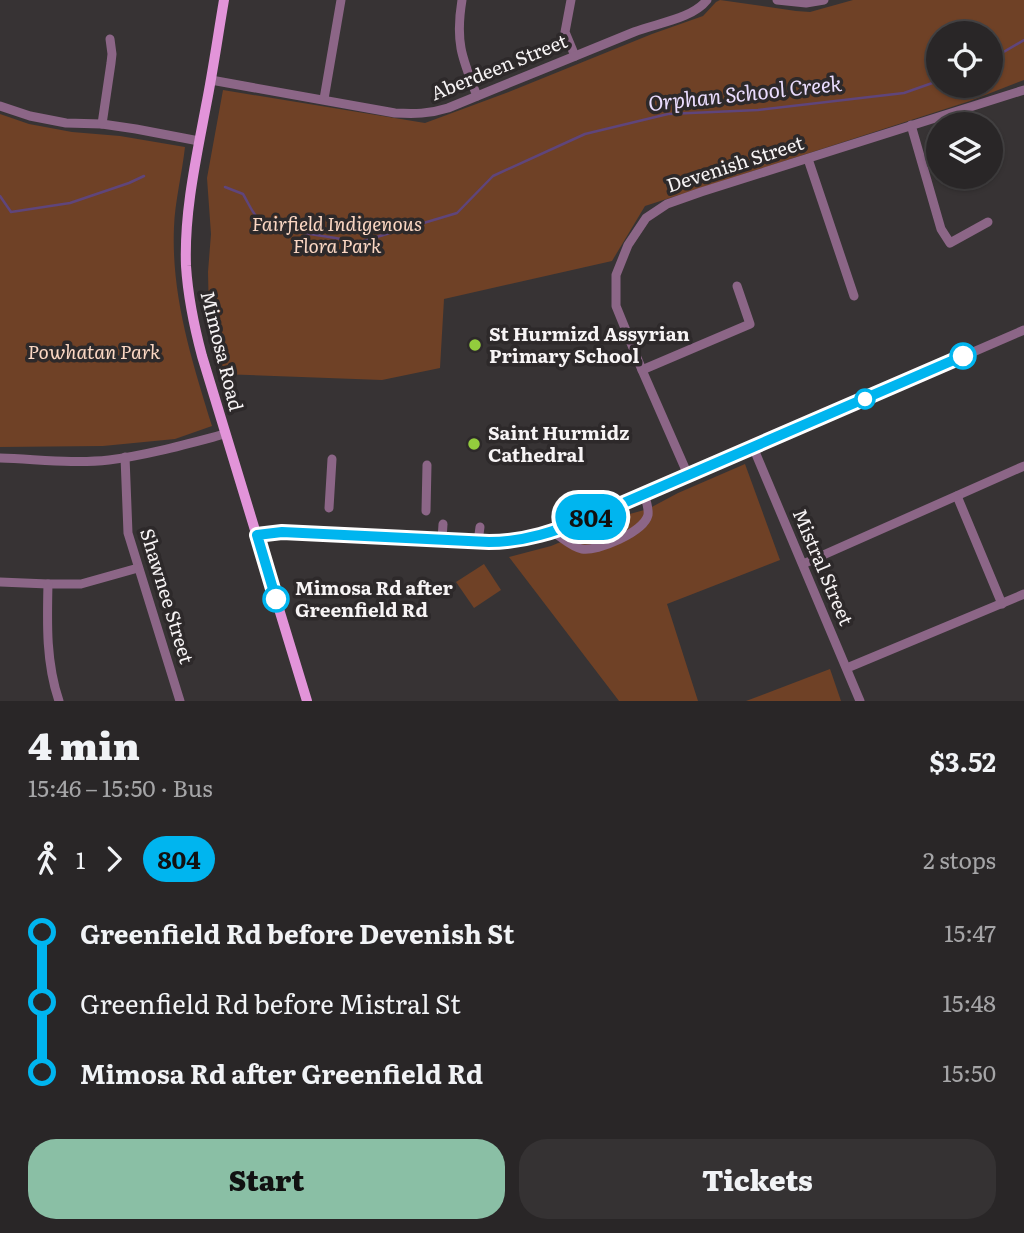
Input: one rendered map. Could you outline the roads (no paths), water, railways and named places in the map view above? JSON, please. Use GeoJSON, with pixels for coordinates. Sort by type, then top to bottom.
{"type":"FeatureCollection","features":[{"type":"Feature","properties":{"kind":"main road","name":"Mimosa Road"},"geometry":{"type":"LineString","coordinates":[[224,0],[190,201],[186,237],[188,294],[193,324],[307,701]]}},
{"type":"Feature","properties":{"kind":"street"},"geometry":{"type":"LineString","coordinates":[[324,99],[341,0]]}},
{"type":"Feature","properties":{"kind":"street"},"geometry":{"type":"LineString","coordinates":[[462,0],[458,22],[459,41],[463,61],[477,96]]}},
{"type":"Feature","properties":{"kind":"street"},"geometry":{"type":"LineString","coordinates":[[571,0],[565,32],[575,56]]}},
{"type":"Feature","properties":{"kind":"street","name":"Aberdeen Street"},"geometry":{"type":"LineString","coordinates":[[211,80],[394,113],[421,114],[448,108],[649,26],[694,12],[707,0]]}},
{"type":"Feature","properties":{"kind":"street"},"geometry":{"type":"LineString","coordinates":[[778,0],[806,3],[824,0]]}},
{"type":"Feature","properties":{"kind":"street"},"geometry":{"type":"LineString","coordinates":[[102,124],[112,54],[110,39]]}},
{"type":"Feature","properties":{"kind":"street","name":"Devenish Street"},"geometry":{"type":"LineString","coordinates":[[688,475],[616,306],[616,275],[628,244],[646,218],[667,204],[1024,90]]}},
{"type":"Feature","properties":{"kind":"street"},"geometry":{"type":"LineString","coordinates":[[0,106],[30,116],[66,123],[102,124],[199,141]]}},
{"type":"Feature","properties":{"kind":"street"},"geometry":{"type":"LineString","coordinates":[[912,125],[941,229],[950,243],[988,222]]}},
{"type":"Feature","properties":{"kind":"street"},"geometry":{"type":"LineString","coordinates":[[808,159],[854,296]]}},
{"type":"Feature","properties":{"kind":"street"},"geometry":{"type":"LineString","coordinates":[[642,370],[750,324],[737,286]]}},
{"type":"Feature","properties":{"kind":"street"},"geometry":{"type":"LineString","coordinates":[[257,535],[282,532],[504,542],[554,532],[1024,330]]}},
{"type":"Feature","properties":{"kind":"street"},"geometry":{"type":"LineString","coordinates":[[0,458],[89,461],[125,457],[226,434]]}},
{"type":"Feature","properties":{"kind":"street","name":"Mistral Street"},"geometry":{"type":"LineString","coordinates":[[753,447],[860,701]]}},
{"type":"Feature","properties":{"kind":"street","name":"Shawnee Street"},"geometry":{"type":"LineString","coordinates":[[125,457],[128,533],[180,701]]}},
{"type":"Feature","properties":{"kind":"street"},"geometry":{"type":"LineString","coordinates":[[329,508],[332,459]]}},
{"type":"Feature","properties":{"kind":"street"},"geometry":{"type":"LineString","coordinates":[[426,512],[427,465]]}},
{"type":"Feature","properties":{"kind":"street"},"geometry":{"type":"LineString","coordinates":[[803,564],[1024,466]]}},
{"type":"Feature","properties":{"kind":"street"},"geometry":{"type":"LineString","coordinates":[[554,532],[572,546],[593,550],[635,532],[644,523],[648,516],[644,494]]}},
{"type":"Feature","properties":{"kind":"street"},"geometry":{"type":"LineString","coordinates":[[957,496],[1003,604]]}},
{"type":"Feature","properties":{"kind":"street"},"geometry":{"type":"LineString","coordinates":[[442,540],[443,524]]}},
{"type":"Feature","properties":{"kind":"street"},"geometry":{"type":"LineString","coordinates":[[478,542],[480,527]]}},
{"type":"Feature","properties":{"kind":"street"},"geometry":{"type":"LineString","coordinates":[[0,582],[81,584],[138,568]]}},
{"type":"Feature","properties":{"kind":"street"},"geometry":{"type":"LineString","coordinates":[[48,584],[48,655],[59,701]]}},
{"type":"Feature","properties":{"kind":"street"},"geometry":{"type":"LineString","coordinates":[[847,668],[1024,594]]}},
{"type":"Feature","properties":{"kind":"waterway","name":"Orphan School Creek"},"geometry":{"type":"LineString","coordinates":[[1003,52],[1024,40]]}},
{"type":"Feature","properties":{"kind":"waterway","name":"Orphan School Creek"},"geometry":{"type":"LineString","coordinates":[[225,187],[243,194],[258,218],[273,228],[360,242],[457,213],[493,176],[585,134],[668,114],[758,110],[904,93],[926,85]]}},
{"type":"Feature","properties":{"kind":"waterway","name":"Orphan School Creek"},"geometry":{"type":"LineString","coordinates":[[0,196],[11,212],[70,203],[144,176]]}},
{"type":"Feature","properties":{"kind":"place","name":"St Hurmizd Assyrian Primary School"},"geometry":{"type":"Point","coordinates":[475,345]}},
{"type":"Feature","properties":{"kind":"place","name":"Saint Hurmidz Cathedral"},"geometry":{"type":"Point","coordinates":[474,444]}},
{"type":"Feature","properties":{"kind":"place","name":"Mimosa Rd after Greenfield Rd"},"geometry":{"type":"Point","coordinates":[276,599]}},
{"type":"Feature","properties":{"kind":"park label","name":"Fairfield Indigenous Flora Park"},"geometry":{"type":"Point","coordinates":[337,235]}},
{"type":"Feature","properties":{"kind":"park label","name":"Powhatan Park"},"geometry":{"type":"Point","coordinates":[94,352]}}]}
